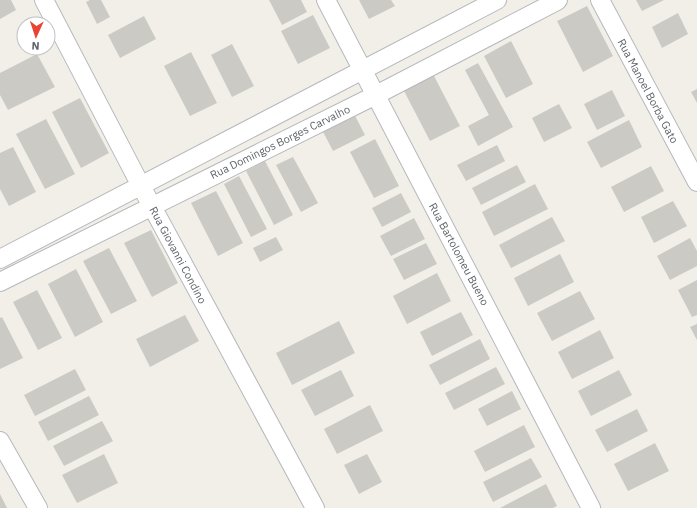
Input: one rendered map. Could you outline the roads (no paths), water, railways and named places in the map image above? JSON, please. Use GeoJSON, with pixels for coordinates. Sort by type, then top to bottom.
{"type":"FeatureCollection","features":[{"type":"Feature","properties":{"kind":"street","name":"Rua Giovanni Condino"},"geometry":{"type":"LineString","coordinates":[[44,0],[140,186],[315,508]]}},
{"type":"Feature","properties":{"kind":"street","name":"Rua Bartolomeu Bueno"},"geometry":{"type":"LineString","coordinates":[[326,0],[591,508]]}},
{"type":"Feature","properties":{"kind":"street"},"geometry":{"type":"LineString","coordinates":[[0,259],[497,0]]}},
{"type":"Feature","properties":{"kind":"street","name":"Rua Domingos Borges Carvalho"},"geometry":{"type":"LineString","coordinates":[[0,282],[376,95],[558,0]]}},
{"type":"Feature","properties":{"kind":"street","name":"Rua Manoel Borba Gato"},"geometry":{"type":"LineString","coordinates":[[600,0],[697,182]]}},
{"type":"Feature","properties":{"kind":"street"},"geometry":{"type":"LineString","coordinates":[[0,441],[38,508]]}}]}
